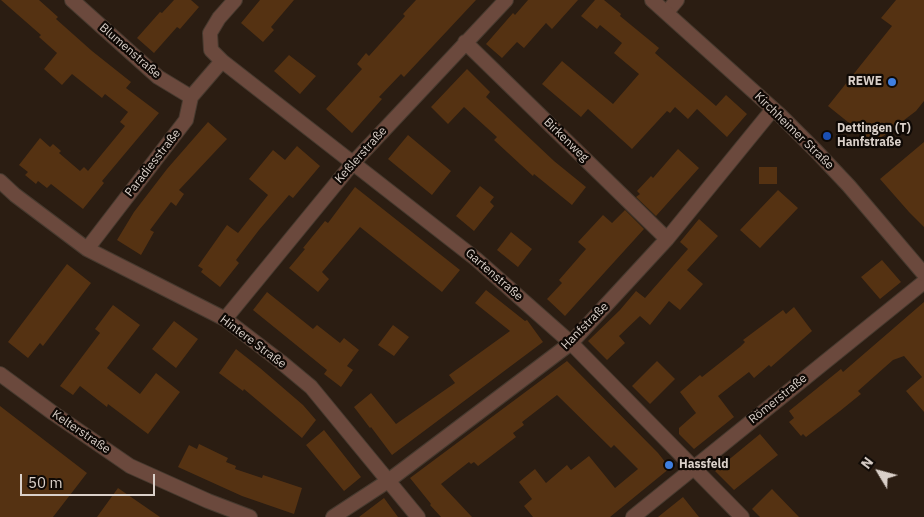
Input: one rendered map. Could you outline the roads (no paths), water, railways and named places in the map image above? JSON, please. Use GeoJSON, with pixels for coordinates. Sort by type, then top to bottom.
{"type":"FeatureCollection","features":[{"type":"Feature","properties":{"kind":"street","name":"Blumenstraße"},"geometry":{"type":"LineString","coordinates":[[72,0],[158,77],[191,97]]}},
{"type":"Feature","properties":{"kind":"street"},"geometry":{"type":"LineString","coordinates":[[222,61],[211,50],[210,33],[219,18],[236,0]]}},
{"type":"Feature","properties":{"kind":"street","name":"Keßlerstraße"},"geometry":{"type":"LineString","coordinates":[[225,319],[353,162],[506,0]]}},
{"type":"Feature","properties":{"kind":"street","name":"Kirchheimer Straße"},"geometry":{"type":"LineString","coordinates":[[652,0],[773,109],[849,186],[924,274]]}},
{"type":"Feature","properties":{"kind":"street"},"geometry":{"type":"LineString","coordinates":[[667,12],[676,0]]}},
{"type":"Feature","properties":{"kind":"street","name":"Birkenweg"},"geometry":{"type":"LineString","coordinates":[[466,42],[667,239]]}},
{"type":"Feature","properties":{"kind":"street","name":"Paradiesstraße"},"geometry":{"type":"LineString","coordinates":[[87,249],[186,120],[191,97],[222,61]]}},
{"type":"Feature","properties":{"kind":"street","name":"Gartenstraße"},"geometry":{"type":"LineString","coordinates":[[222,61],[476,259],[571,343],[742,517]]}},
{"type":"Feature","properties":{"kind":"street","name":"Hanfstraße"},"geometry":{"type":"LineString","coordinates":[[333,517],[388,481],[571,343],[667,239],[773,109]]}},
{"type":"Feature","properties":{"kind":"street","name":"Hintere Straße"},"geometry":{"type":"LineString","coordinates":[[0,181],[15,195],[87,249],[225,319],[311,386],[418,517]]}},
{"type":"Feature","properties":{"kind":"street","name":"Römerstraße"},"geometry":{"type":"LineString","coordinates":[[633,517],[924,282]]}},
{"type":"Feature","properties":{"kind":"street","name":"Kelterstraße"},"geometry":{"type":"LineString","coordinates":[[0,374],[130,466],[208,501],[250,517]]}},
{"type":"Feature","properties":{"kind":"place","name":"REWE"},"geometry":{"type":"Point","coordinates":[892,82]}},
{"type":"Feature","properties":{"kind":"place","name":"Dettingen (T) Hanfstraße"},"geometry":{"type":"Point","coordinates":[827,136]}},
{"type":"Feature","properties":{"kind":"place","name":"Hassfeld"},"geometry":{"type":"Point","coordinates":[669,465]}}]}
